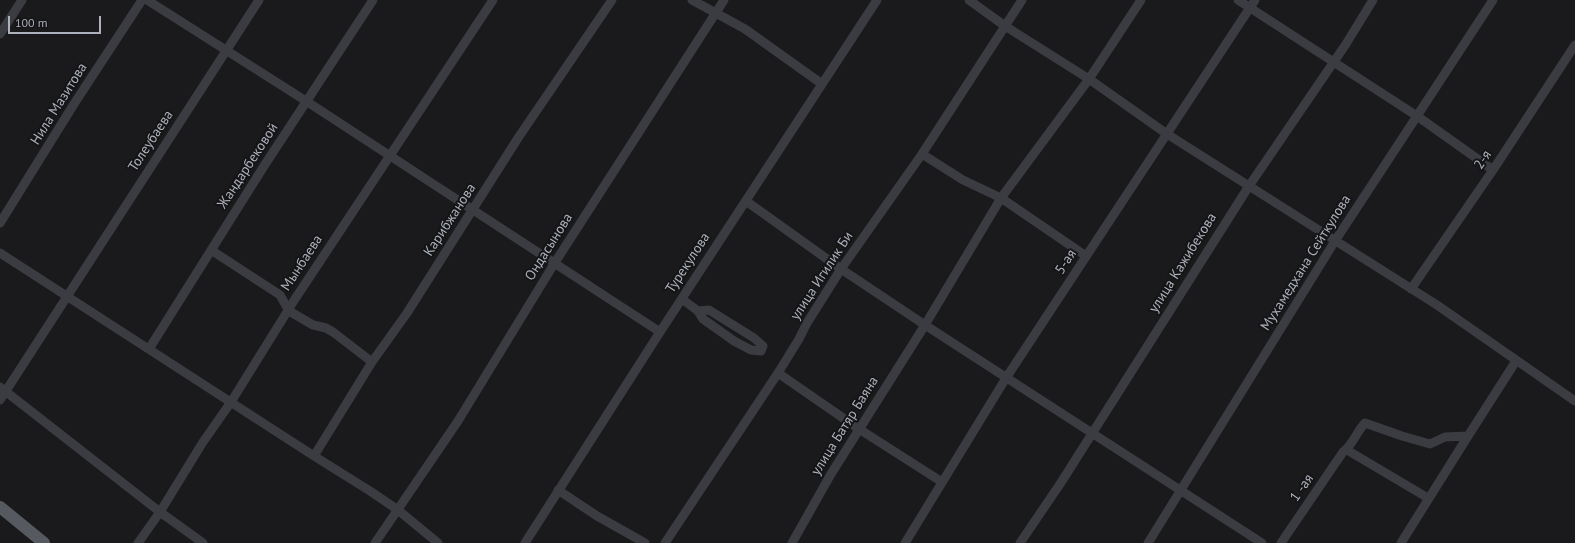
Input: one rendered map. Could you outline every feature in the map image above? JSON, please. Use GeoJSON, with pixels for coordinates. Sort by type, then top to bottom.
{"type":"FeatureCollection","features":[{"type":"Feature","properties":{"kind":"main road"},"geometry":{"type":"LineString","coordinates":[[0,507],[44,543]]}},
{"type":"Feature","properties":{"kind":"street"},"geometry":{"type":"LineString","coordinates":[[0,34],[22,0]]}},
{"type":"Feature","properties":{"kind":"street","name":"Нила Мазитова"},"geometry":{"type":"LineString","coordinates":[[0,223],[74,104],[142,0]]}},
{"type":"Feature","properties":{"kind":"street"},"geometry":{"type":"LineString","coordinates":[[147,0],[306,101],[660,332]]}},
{"type":"Feature","properties":{"kind":"street","name":"Толеубаева"},"geometry":{"type":"LineString","coordinates":[[0,400],[3,389],[66,297],[259,0]]}},
{"type":"Feature","properties":{"kind":"street","name":"Жандарбековой"},"geometry":{"type":"LineString","coordinates":[[149,349],[264,166],[373,0]]}},
{"type":"Feature","properties":{"kind":"street","name":"Мынбаева"},"geometry":{"type":"LineString","coordinates":[[138,543],[160,512],[203,442],[231,402],[389,156],[493,0]]}},
{"type":"Feature","properties":{"kind":"street","name":"Карибжанова"},"geometry":{"type":"LineString","coordinates":[[314,456],[372,362],[407,312],[518,138],[612,0]]}},
{"type":"Feature","properties":{"kind":"street"},"geometry":{"type":"LineString","coordinates":[[692,0],[745,29],[822,84]]}},
{"type":"Feature","properties":{"kind":"street","name":"Ондасынова"},"geometry":{"type":"LineString","coordinates":[[375,543],[458,421],[554,264],[724,0]]}},
{"type":"Feature","properties":{"kind":"street","name":"Турекулова"},"geometry":{"type":"LineString","coordinates":[[525,543],[876,0]]}},
{"type":"Feature","properties":{"kind":"street"},"geometry":{"type":"LineString","coordinates":[[969,0],[1005,26],[1089,79],[1167,134],[1437,305],[1575,401]]}},
{"type":"Feature","properties":{"kind":"street","name":"улица Игилик Би"},"geometry":{"type":"LineString","coordinates":[[665,543],[778,373],[841,269],[922,154],[1022,0]]}},
{"type":"Feature","properties":{"kind":"street","name":"улица Батяр Баяна"},"geometry":{"type":"LineString","coordinates":[[792,543],[831,474],[925,325],[1001,198],[1089,79],[1141,0]]}},
{"type":"Feature","properties":{"kind":"street"},"geometry":{"type":"LineString","coordinates":[[1238,0],[1252,4],[1333,62],[1417,116],[1493,170]]}},
{"type":"Feature","properties":{"kind":"street","name":"улица Кажибекова"},"geometry":{"type":"LineString","coordinates":[[1020,543],[1062,481],[1249,186],[1373,0]]}},
{"type":"Feature","properties":{"kind":"street","name":"Мухамедхана Сейткулова"},"geometry":{"type":"LineString","coordinates":[[1148,543],[1335,241],[1493,0]]}},
{"type":"Feature","properties":{"kind":"street","name":"5-ая"},"geometry":{"type":"LineString","coordinates":[[905,543],[1006,378],[1252,4]]}},
{"type":"Feature","properties":{"kind":"street","name":"2-я"},"geometry":{"type":"LineString","coordinates":[[1411,289],[1493,170],[1575,45]]}},
{"type":"Feature","properties":{"kind":"street"},"geometry":{"type":"LineString","coordinates":[[922,154],[963,180],[1001,198],[1086,256]]}},
{"type":"Feature","properties":{"kind":"street"},"geometry":{"type":"LineString","coordinates":[[746,201],[841,269],[925,325],[1262,543]]}},
{"type":"Feature","properties":{"kind":"street"},"geometry":{"type":"LineString","coordinates":[[211,250],[280,295],[289,311],[313,325],[326,328],[333,332],[372,362]]}},
{"type":"Feature","properties":{"kind":"street"},"geometry":{"type":"LineString","coordinates":[[0,253],[398,510],[438,543]]}},
{"type":"Feature","properties":{"kind":"street"},"geometry":{"type":"LineString","coordinates":[[682,299],[698,311],[703,319],[734,341],[750,350],[761,351],[763,346],[754,338],[708,310],[698,311]]}},
{"type":"Feature","properties":{"kind":"street"},"geometry":{"type":"LineString","coordinates":[[1401,543],[1428,498],[1516,361]]}},
{"type":"Feature","properties":{"kind":"street"},"geometry":{"type":"LineString","coordinates":[[778,373],[859,429],[942,482]]}},
{"type":"Feature","properties":{"kind":"street"},"geometry":{"type":"LineString","coordinates":[[3,389],[160,512],[203,543]]}},
{"type":"Feature","properties":{"kind":"street","name":"1 -ая"},"geometry":{"type":"LineString","coordinates":[[1280,543],[1365,423],[1430,444],[1445,437],[1468,436]]}},
{"type":"Feature","properties":{"kind":"street"},"geometry":{"type":"LineString","coordinates":[[1347,450],[1428,498]]}},
{"type":"Feature","properties":{"kind":"street"},"geometry":{"type":"LineString","coordinates":[[558,490],[597,516],[645,543]]}}]}
